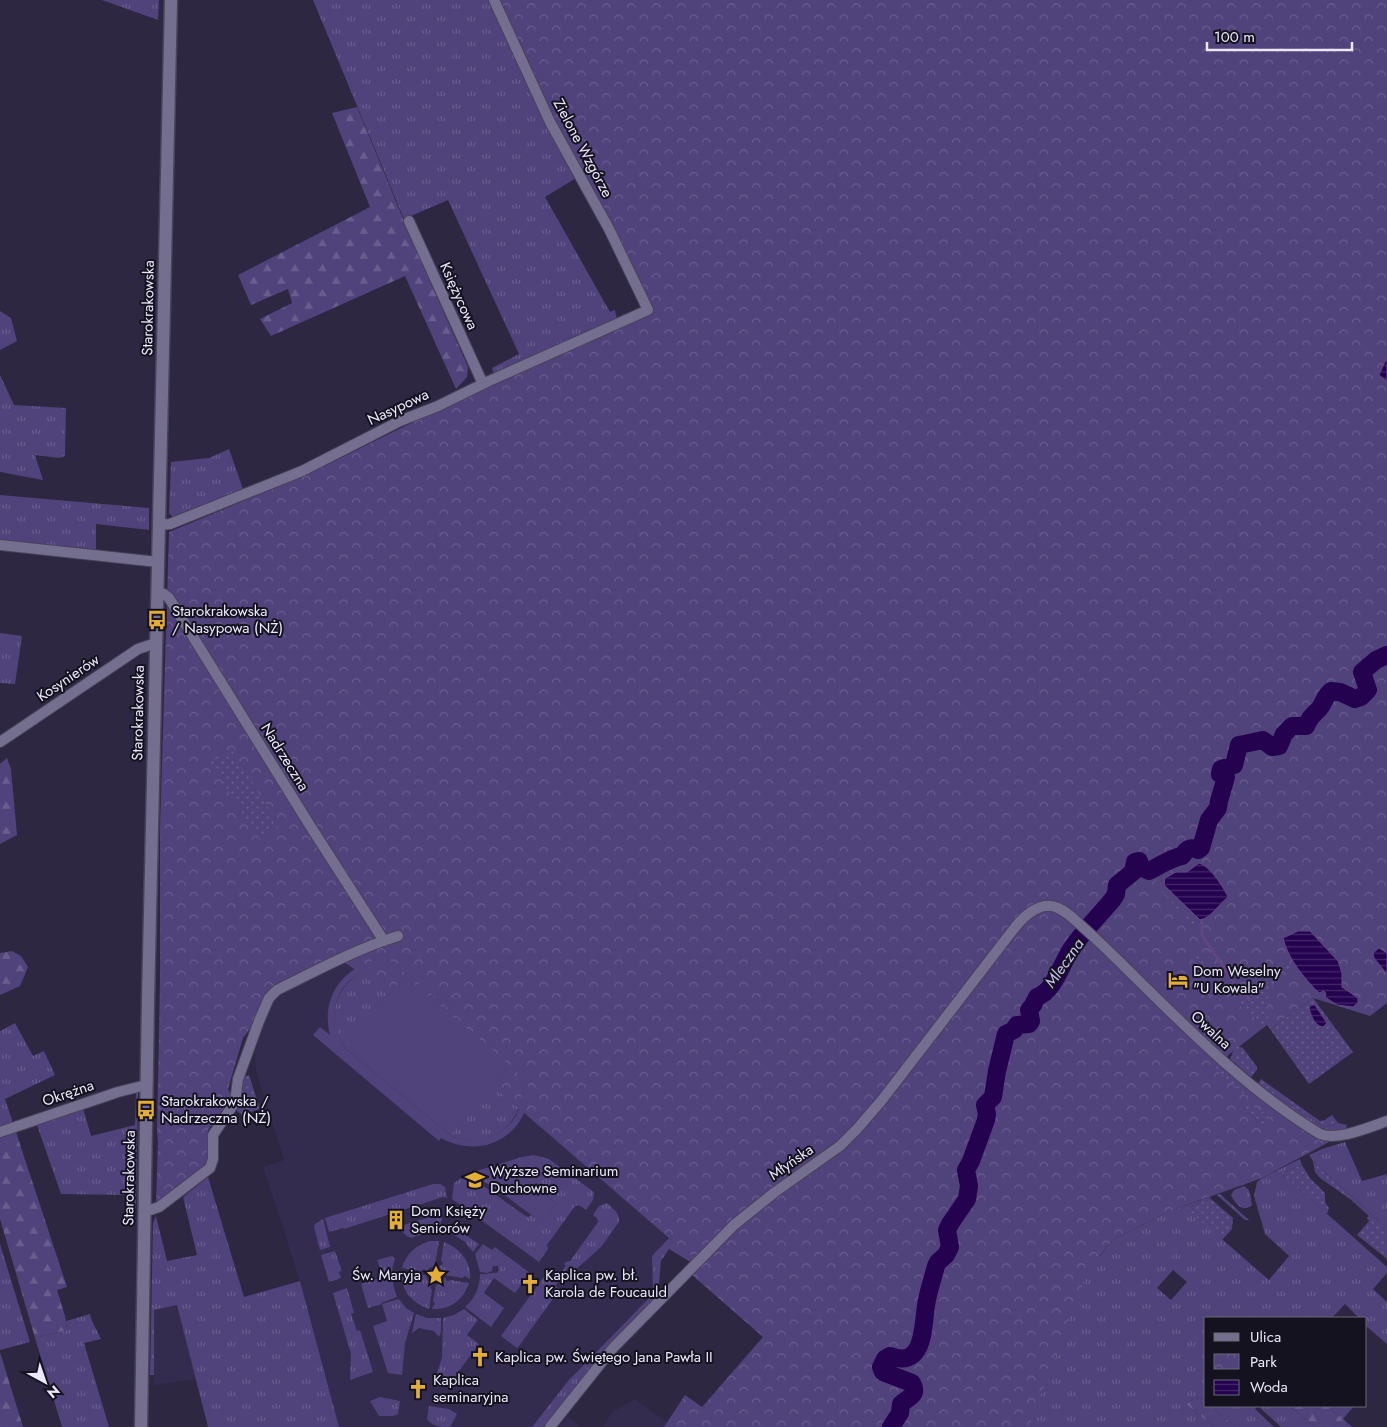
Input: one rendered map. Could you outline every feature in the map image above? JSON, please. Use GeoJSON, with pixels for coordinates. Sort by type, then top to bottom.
{"type":"FeatureCollection","features":[{"type":"Feature","properties":{"kind":"street","name":"Starokrakowska"},"geometry":{"type":"LineString","coordinates":[[141,1427],[146,1085],[171,0]]}},
{"type":"Feature","properties":{"kind":"street","name":"Zielone Wzgórze"},"geometry":{"type":"LineString","coordinates":[[494,0],[550,122],[609,229],[648,310]]}},
{"type":"Feature","properties":{"kind":"street","name":"Księżycowa"},"geometry":{"type":"LineString","coordinates":[[409,221],[482,384]]}},
{"type":"Feature","properties":{"kind":"street","name":"Nasypowa"},"geometry":{"type":"LineString","coordinates":[[159,525],[170,524],[302,471],[400,421],[438,406],[482,384],[648,310]]}},
{"type":"Feature","properties":{"kind":"street"},"geometry":{"type":"LineString","coordinates":[[0,544],[158,562]]}},
{"type":"Feature","properties":{"kind":"street","name":"Nadrzeczna"},"geometry":{"type":"LineString","coordinates":[[158,593],[164,594],[169,598],[309,824],[384,940]]}},
{"type":"Feature","properties":{"kind":"street","name":"Kosynierów"},"geometry":{"type":"LineString","coordinates":[[0,742],[138,649],[156,643]]}},
{"type":"Feature","properties":{"kind":"street","name":"Owalna"},"geometry":{"type":"LineString","coordinates":[[1034,910],[1049,906],[1058,908],[1080,925],[1232,1070],[1311,1128],[1328,1137],[1387,1121]]}},
{"type":"Feature","properties":{"kind":"street","name":"Młyńska"},"geometry":{"type":"LineString","coordinates":[[550,1427],[613,1348],[734,1225],[774,1192],[840,1146],[857,1129],[882,1100],[1016,926],[1028,913],[1034,910]]}},
{"type":"Feature","properties":{"kind":"street"},"geometry":{"type":"LineString","coordinates":[[144,1212],[159,1207],[210,1168],[213,1159],[213,1135],[235,1102],[238,1079],[259,1021],[272,994],[337,961],[384,940],[398,936]]}},
{"type":"Feature","properties":{"kind":"street","name":"Okrężna"},"geometry":{"type":"LineString","coordinates":[[0,1132],[118,1092],[146,1085]]}},
{"type":"Feature","properties":{"kind":"shaded area","name":"Wyższe Seminarium Duchowne"},"geometry":{"type":"Polygon","coordinates":[[[343,961],[727,1219],[669,1238],[653,1256],[653,1294],[568,1381],[532,1427],[339,1427],[300,1281],[263,1167],[284,1160],[256,1071],[254,1043],[275,996],[343,961]]]}},
{"type":"Feature","properties":{"kind":"shaded area"},"geometry":{"type":"Polygon","coordinates":[[[178,1305],[196,1379],[154,1385],[154,1309],[178,1305]]]}},
{"type":"Feature","properties":{"kind":"shaded area"},"geometry":{"type":"Polygon","coordinates":[[[635,1399],[667,1422],[664,1427],[603,1427],[612,1412],[635,1399]]]}},
{"type":"Feature","properties":{"kind":"shaded area"},"geometry":{"type":"Polygon","coordinates":[[[568,1416],[571,1419],[581,1427],[559,1427],[568,1416]]]}},
{"type":"Feature","properties":{"kind":"green space"},"geometry":{"type":"Polygon","coordinates":[[[102,0],[159,0],[158,20],[102,0]]]}},
{"type":"Feature","properties":{"kind":"green space"},"geometry":{"type":"Polygon","coordinates":[[[313,0],[490,0],[576,178],[545,197],[610,312],[615,310],[617,320],[494,375],[492,368],[519,354],[448,200],[404,219],[313,0]]]}},
{"type":"Feature","properties":{"kind":"green space"},"geometry":{"type":"Polygon","coordinates":[[[490,0],[1387,0],[1387,1003],[1370,1016],[1313,998],[1270,1029],[1267,1025],[1227,1056],[1225,1059],[1331,1141],[1262,1178],[1170,1211],[1114,1239],[1089,1268],[1029,1427],[664,1427],[685,1395],[702,1407],[763,1337],[692,1275],[702,1264],[669,1238],[377,986],[343,961],[275,996],[243,1038],[228,1089],[232,1097],[208,1130],[209,1162],[156,1203],[160,982],[160,828],[169,532],[306,475],[476,391],[650,313],[490,0]]]}},
{"type":"Feature","properties":{"kind":"green space"},"geometry":{"type":"Polygon","coordinates":[[[357,107],[414,245],[468,367],[467,377],[456,389],[405,276],[271,336],[260,319],[292,303],[288,289],[251,305],[238,275],[370,207],[332,113],[357,107]]]}},
{"type":"Feature","properties":{"kind":"green space"},"geometry":{"type":"Polygon","coordinates":[[[0,311],[11,318],[17,341],[0,350],[0,311]]]}},
{"type":"Feature","properties":{"kind":"green space"},"geometry":{"type":"Polygon","coordinates":[[[0,375],[14,405],[66,408],[65,456],[59,458],[35,455],[43,480],[0,472],[0,375]]]}},
{"type":"Feature","properties":{"kind":"green space"},"geometry":{"type":"Polygon","coordinates":[[[229,449],[243,489],[174,518],[169,513],[171,462],[209,458],[229,449]]]}},
{"type":"Feature","properties":{"kind":"green space"},"geometry":{"type":"Polygon","coordinates":[[[0,495],[149,508],[149,530],[96,524],[96,554],[0,542],[0,495]]]}},
{"type":"Feature","properties":{"kind":"green space"},"geometry":{"type":"Polygon","coordinates":[[[0,633],[22,636],[15,684],[0,683],[0,633]]]}},
{"type":"Feature","properties":{"kind":"green space"},"geometry":{"type":"Polygon","coordinates":[[[232,751],[280,826],[259,839],[210,762],[232,751]]]}},
{"type":"Feature","properties":{"kind":"green space"},"geometry":{"type":"Polygon","coordinates":[[[7,758],[11,769],[17,835],[0,844],[0,764],[7,758]]]}},
{"type":"Feature","properties":{"kind":"green space"},"geometry":{"type":"Polygon","coordinates":[[[1158,880],[1186,906],[1180,912],[1154,882],[1158,880]]]}},
{"type":"Feature","properties":{"kind":"green space"},"geometry":{"type":"Polygon","coordinates":[[[1191,911],[1200,920],[1198,925],[1189,924],[1183,917],[1191,911]]]}},
{"type":"Feature","properties":{"kind":"green space"},"geometry":{"type":"Polygon","coordinates":[[[12,951],[21,956],[28,967],[20,986],[0,995],[0,953],[12,951]]]}},
{"type":"Feature","properties":{"kind":"green space"},"geometry":{"type":"Polygon","coordinates":[[[1198,955],[1204,959],[1202,968],[1193,964],[1193,958],[1198,955]]]}},
{"type":"Feature","properties":{"kind":"green space"},"geometry":{"type":"Polygon","coordinates":[[[374,961],[385,961],[410,968],[516,1055],[526,1075],[528,1095],[524,1113],[514,1128],[500,1140],[482,1146],[462,1146],[441,1138],[439,1141],[313,1035],[320,1027],[330,1035],[328,1010],[331,999],[342,979],[362,965],[374,961]],[[378,968],[364,972],[352,979],[343,988],[335,1010],[335,1023],[346,1049],[451,1136],[469,1140],[486,1138],[501,1132],[512,1122],[519,1109],[522,1094],[519,1078],[511,1061],[409,975],[400,970],[378,968]]]}},
{"type":"Feature","properties":{"kind":"green space"},"geometry":{"type":"Polygon","coordinates":[[[1286,961],[1290,967],[1276,979],[1269,991],[1258,985],[1275,968],[1286,961]]]}},
{"type":"Feature","properties":{"kind":"green space"},"geometry":{"type":"Polygon","coordinates":[[[363,971],[519,1108],[514,1118],[500,1133],[482,1140],[462,1139],[451,1136],[346,1049],[336,1027],[335,1006],[344,987],[363,971]]]}},
{"type":"Feature","properties":{"kind":"green space"},"geometry":{"type":"Polygon","coordinates":[[[405,976],[510,1065],[451,1134],[346,1045],[405,976]]]}},
{"type":"Feature","properties":{"kind":"green space"},"geometry":{"type":"Polygon","coordinates":[[[1255,986],[1269,994],[1268,1017],[1266,1024],[1263,1025],[1258,1023],[1250,1012],[1238,1004],[1249,994],[1250,989],[1255,986]]]}},
{"type":"Feature","properties":{"kind":"green space"},"geometry":{"type":"Polygon","coordinates":[[[1313,998],[1353,1052],[1309,1084],[1270,1029],[1313,998]]]}},
{"type":"Feature","properties":{"kind":"green space"},"geometry":{"type":"Polygon","coordinates":[[[15,1023],[33,1056],[44,1051],[55,1075],[5,1099],[13,1123],[0,1128],[0,1031],[15,1023]]]}},
{"type":"Feature","properties":{"kind":"green space"},"geometry":{"type":"Polygon","coordinates":[[[1238,1046],[1243,1048],[1257,1067],[1257,1070],[1251,1077],[1230,1059],[1235,1048],[1238,1046]]]}},
{"type":"Feature","properties":{"kind":"green space"},"geometry":{"type":"Polygon","coordinates":[[[1216,1065],[1247,1094],[1246,1096],[1213,1067],[1216,1065]]]}},
{"type":"Feature","properties":{"kind":"green space"},"geometry":{"type":"Polygon","coordinates":[[[249,1075],[260,1109],[242,1115],[237,1111],[244,1077],[249,1075]]]}},
{"type":"Feature","properties":{"kind":"green space"},"geometry":{"type":"Polygon","coordinates":[[[1261,1079],[1320,1121],[1332,1115],[1338,1123],[1325,1127],[1258,1084],[1261,1079]]]}},
{"type":"Feature","properties":{"kind":"green space"},"geometry":{"type":"Polygon","coordinates":[[[1258,1084],[1325,1127],[1338,1123],[1347,1125],[1346,1129],[1331,1131],[1314,1125],[1258,1084]]]}},
{"type":"Feature","properties":{"kind":"green space"},"geometry":{"type":"Polygon","coordinates":[[[138,1091],[136,1208],[126,1209],[125,1195],[61,1194],[37,1125],[83,1108],[91,1136],[135,1125],[136,1094],[122,1094],[138,1091]]]}},
{"type":"Feature","properties":{"kind":"green space"},"geometry":{"type":"Polygon","coordinates":[[[1248,1103],[1270,1117],[1263,1125],[1243,1109],[1248,1103]]]}},
{"type":"Feature","properties":{"kind":"green space"},"geometry":{"type":"Polygon","coordinates":[[[16,1132],[67,1287],[57,1290],[67,1330],[35,1338],[0,1219],[0,1138],[16,1132]]]}},
{"type":"Feature","properties":{"kind":"green space"},"geometry":{"type":"Polygon","coordinates":[[[1345,1142],[1362,1181],[1387,1174],[1387,1228],[1313,1161],[1309,1155],[1345,1142]]]}},
{"type":"Feature","properties":{"kind":"green space"},"geometry":{"type":"Polygon","coordinates":[[[534,1155],[549,1159],[594,1192],[593,1200],[586,1210],[579,1205],[575,1206],[547,1245],[548,1249],[539,1262],[452,1199],[454,1183],[467,1174],[524,1215],[528,1217],[531,1215],[542,1222],[556,1203],[514,1171],[499,1191],[470,1173],[534,1155]]]}},
{"type":"Feature","properties":{"kind":"green space"},"geometry":{"type":"Polygon","coordinates":[[[1300,1159],[1302,1165],[1281,1173],[1387,1267],[1387,1273],[1373,1289],[1387,1302],[1387,1344],[1367,1327],[1367,1317],[1358,1317],[1345,1304],[1333,1317],[1204,1317],[1204,1400],[1200,1397],[1194,1398],[1186,1404],[1214,1427],[894,1427],[929,1301],[1246,1177],[1107,1239],[1099,1257],[1114,1239],[1170,1211],[1210,1197],[1211,1199],[1186,1208],[1269,1280],[1289,1256],[1265,1234],[1254,1196],[1257,1182],[1300,1159]],[[1173,1270],[1157,1288],[1171,1300],[1187,1282],[1173,1270]]]}},
{"type":"Feature","properties":{"kind":"green space"},"geometry":{"type":"Polygon","coordinates":[[[1313,1161],[1387,1228],[1387,1259],[1357,1235],[1369,1221],[1367,1218],[1369,1216],[1350,1199],[1320,1178],[1315,1172],[1313,1161]]]}},
{"type":"Feature","properties":{"kind":"green space"},"geometry":{"type":"Polygon","coordinates":[[[1302,1165],[1310,1178],[1325,1193],[1325,1202],[1329,1208],[1327,1214],[1281,1173],[1302,1165]]]}},
{"type":"Feature","properties":{"kind":"green space"},"geometry":{"type":"Polygon","coordinates":[[[514,1171],[556,1203],[542,1223],[499,1191],[514,1171]]]}},
{"type":"Feature","properties":{"kind":"green space"},"geometry":{"type":"Polygon","coordinates":[[[208,1177],[244,1297],[300,1281],[339,1427],[208,1427],[177,1305],[154,1310],[154,1375],[150,1375],[153,1223],[156,1216],[167,1261],[197,1255],[183,1197],[208,1177]]]}},
{"type":"Feature","properties":{"kind":"green space"},"geometry":{"type":"Polygon","coordinates":[[[433,1184],[440,1184],[445,1187],[447,1198],[443,1197],[344,1229],[329,1232],[325,1218],[433,1184]]]}},
{"type":"Feature","properties":{"kind":"green space"},"geometry":{"type":"Polygon","coordinates":[[[1244,1186],[1250,1192],[1252,1205],[1242,1208],[1231,1195],[1234,1190],[1244,1186]]]}},
{"type":"Feature","properties":{"kind":"green space"},"geometry":{"type":"Polygon","coordinates":[[[768,1190],[692,1263],[669,1249],[661,1261],[658,1296],[611,1343],[543,1427],[532,1427],[568,1381],[653,1294],[652,1256],[669,1238],[691,1254],[768,1190]]]}},
{"type":"Feature","properties":{"kind":"green space"},"geometry":{"type":"Polygon","coordinates":[[[1220,1194],[1249,1220],[1245,1220],[1217,1195],[1220,1194]]]}},
{"type":"Feature","properties":{"kind":"green space"},"geometry":{"type":"Polygon","coordinates":[[[1211,1199],[1233,1218],[1232,1229],[1222,1240],[1186,1208],[1211,1199]]]}},
{"type":"Feature","properties":{"kind":"green space"},"geometry":{"type":"Polygon","coordinates":[[[607,1203],[614,1209],[619,1222],[601,1247],[573,1272],[568,1268],[555,1286],[560,1289],[517,1348],[501,1336],[546,1274],[556,1281],[566,1266],[564,1264],[570,1261],[598,1222],[597,1218],[593,1215],[599,1206],[607,1203]]]}},
{"type":"Feature","properties":{"kind":"green space"},"geometry":{"type":"Polygon","coordinates":[[[439,1214],[442,1215],[441,1222],[437,1230],[433,1232],[412,1238],[404,1234],[400,1226],[439,1214]]]}},
{"type":"Feature","properties":{"kind":"green space"},"geometry":{"type":"Polygon","coordinates":[[[323,1219],[330,1247],[320,1250],[314,1227],[315,1224],[323,1219]]]}},
{"type":"Feature","properties":{"kind":"green space"},"geometry":{"type":"Polygon","coordinates":[[[448,1223],[479,1244],[473,1252],[465,1242],[448,1231],[448,1223]]]}},
{"type":"Feature","properties":{"kind":"green space"},"geometry":{"type":"Polygon","coordinates":[[[430,1241],[439,1241],[435,1266],[429,1268],[427,1272],[424,1269],[421,1271],[402,1268],[406,1258],[412,1251],[430,1241]]]}},
{"type":"Feature","properties":{"kind":"green space"},"geometry":{"type":"Polygon","coordinates":[[[444,1242],[455,1248],[467,1261],[470,1279],[465,1276],[462,1278],[445,1275],[439,1266],[443,1264],[441,1260],[444,1242]]]}},
{"type":"Feature","properties":{"kind":"green space"},"geometry":{"type":"Polygon","coordinates":[[[0,1244],[30,1342],[0,1350],[0,1244]]]}},
{"type":"Feature","properties":{"kind":"green space"},"geometry":{"type":"Polygon","coordinates":[[[483,1244],[492,1250],[495,1247],[530,1273],[515,1293],[494,1278],[484,1293],[504,1308],[491,1327],[465,1307],[472,1300],[476,1292],[480,1274],[497,1273],[499,1270],[498,1266],[493,1266],[492,1271],[487,1273],[480,1272],[475,1254],[483,1244]]]}},
{"type":"Feature","properties":{"kind":"green space"},"geometry":{"type":"Polygon","coordinates":[[[335,1251],[342,1271],[339,1272],[341,1278],[329,1282],[321,1255],[335,1251]]]}},
{"type":"Feature","properties":{"kind":"green space"},"geometry":{"type":"Polygon","coordinates":[[[392,1256],[395,1259],[392,1278],[397,1297],[368,1308],[361,1284],[383,1277],[377,1260],[392,1256]]]}},
{"type":"Feature","properties":{"kind":"green space"},"geometry":{"type":"Polygon","coordinates":[[[402,1271],[408,1275],[410,1273],[426,1275],[427,1280],[433,1284],[430,1287],[432,1290],[429,1309],[417,1303],[408,1295],[403,1284],[402,1271]]]}},
{"type":"Feature","properties":{"kind":"green space"},"geometry":{"type":"Polygon","coordinates":[[[445,1278],[447,1281],[469,1283],[460,1299],[455,1303],[445,1308],[432,1309],[435,1304],[433,1301],[436,1285],[445,1278]]]}},
{"type":"Feature","properties":{"kind":"green space"},"geometry":{"type":"Polygon","coordinates":[[[347,1288],[354,1313],[351,1314],[357,1331],[360,1330],[373,1372],[350,1380],[351,1354],[333,1293],[347,1288]]]}},
{"type":"Feature","properties":{"kind":"green space"},"geometry":{"type":"Polygon","coordinates":[[[399,1299],[406,1308],[414,1313],[405,1343],[402,1375],[388,1373],[373,1326],[387,1321],[382,1304],[399,1299]]]}},
{"type":"Feature","properties":{"kind":"green space"},"geometry":{"type":"Polygon","coordinates":[[[464,1309],[478,1320],[467,1335],[479,1344],[450,1383],[435,1381],[442,1357],[443,1318],[454,1315],[464,1309]]]}},
{"type":"Feature","properties":{"kind":"green space"},"geometry":{"type":"Polygon","coordinates":[[[90,1314],[101,1339],[84,1343],[109,1427],[62,1427],[35,1338],[67,1330],[66,1321],[90,1314]]]}},
{"type":"Feature","properties":{"kind":"green space"},"geometry":{"type":"Polygon","coordinates":[[[416,1314],[427,1318],[441,1318],[439,1337],[434,1331],[419,1328],[412,1333],[416,1314]]]}},
{"type":"Feature","properties":{"kind":"green space"},"geometry":{"type":"Polygon","coordinates":[[[0,1352],[23,1427],[0,1427],[0,1352]]]}},
{"type":"Feature","properties":{"kind":"green space"},"geometry":{"type":"Polygon","coordinates":[[[380,1397],[400,1401],[398,1414],[379,1416],[370,1401],[380,1397]]]}},
{"type":"Feature","properties":{"kind":"green space"},"geometry":{"type":"Polygon","coordinates":[[[1200,1397],[1204,1400],[1204,1407],[1211,1407],[1236,1427],[1214,1427],[1186,1404],[1194,1398],[1200,1397]]]}},
{"type":"Feature","properties":{"kind":"green space"},"geometry":{"type":"Polygon","coordinates":[[[429,1406],[449,1409],[457,1414],[450,1427],[437,1426],[429,1422],[427,1419],[429,1406]]]}},
{"type":"Feature","properties":{"kind":"green space"},"geometry":{"type":"Polygon","coordinates":[[[1211,1407],[1257,1407],[1255,1409],[1274,1427],[1236,1427],[1211,1407]]]}},
{"type":"Feature","properties":{"kind":"green space"},"geometry":{"type":"Polygon","coordinates":[[[1259,1407],[1291,1407],[1315,1427],[1281,1427],[1259,1407]]]}},
{"type":"Feature","properties":{"kind":"green space"},"geometry":{"type":"Polygon","coordinates":[[[1291,1407],[1328,1407],[1343,1419],[1332,1427],[1315,1427],[1291,1407]]]}},
{"type":"Feature","properties":{"kind":"green space"},"geometry":{"type":"Polygon","coordinates":[[[1328,1407],[1353,1407],[1343,1419],[1328,1407]]]}},
{"type":"Feature","properties":{"kind":"green space"},"geometry":{"type":"Polygon","coordinates":[[[1343,1419],[1352,1427],[1332,1427],[1343,1419]]]}},
{"type":"Feature","properties":{"kind":"water"},"geometry":{"type":"Polygon","coordinates":[[[1387,357],[1387,381],[1379,375],[1387,357]]]}},
{"type":"Feature","properties":{"kind":"water"},"geometry":{"type":"Polygon","coordinates":[[[1199,863],[1208,868],[1228,897],[1211,914],[1200,920],[1164,885],[1165,878],[1176,872],[1187,872],[1199,863]]]}},
{"type":"Feature","properties":{"kind":"water"},"geometry":{"type":"Polygon","coordinates":[[[1298,931],[1310,931],[1338,961],[1342,973],[1342,987],[1358,998],[1358,1003],[1353,1007],[1337,1005],[1325,997],[1324,991],[1319,993],[1297,968],[1285,946],[1283,938],[1298,931]]]}},
{"type":"Feature","properties":{"kind":"water"},"geometry":{"type":"Polygon","coordinates":[[[1379,948],[1387,953],[1387,974],[1374,958],[1373,953],[1379,948]]]}},
{"type":"Feature","properties":{"kind":"water"},"geometry":{"type":"Polygon","coordinates":[[[1311,1005],[1315,1005],[1327,1023],[1323,1027],[1314,1020],[1309,1008],[1311,1005]]]}},
{"type":"Feature","properties":{"kind":"waterway","name":"Mleczna"},"geometry":{"type":"LineString","coordinates":[[891,1427],[900,1413],[901,1404],[912,1396],[914,1387],[912,1383],[883,1372],[881,1367],[885,1359],[890,1356],[902,1359],[911,1356],[921,1342],[925,1309],[936,1266],[946,1255],[950,1247],[947,1230],[967,1199],[969,1186],[966,1170],[986,1120],[985,1105],[993,1097],[1006,1034],[1014,1030],[1017,1025],[1029,1024],[1031,1021],[1029,1010],[1037,997],[1053,984],[1075,944],[1113,899],[1116,894],[1117,885],[1133,872],[1135,862],[1139,861],[1141,867],[1149,871],[1182,856],[1189,849],[1198,850],[1201,848],[1209,820],[1218,808],[1226,777],[1220,774],[1221,769],[1234,765],[1239,745],[1263,740],[1272,747],[1279,746],[1284,734],[1292,726],[1306,726],[1331,691],[1340,692],[1355,699],[1361,697],[1368,690],[1362,672],[1376,660],[1387,655]]}},
{"type":"Feature","properties":{"kind":"waterway"},"geometry":{"type":"LineString","coordinates":[[1202,920],[1202,935],[1234,983],[1250,1000]]}},
{"type":"Feature","properties":{"kind":"place","name":"Starokrakowska / Nasypowa (NŻ)"},"geometry":{"type":"Point","coordinates":[157,620]}},
{"type":"Feature","properties":{"kind":"place","name":"Dom Weselny \"U Kowala\""},"geometry":{"type":"Point","coordinates":[1178,980]}},
{"type":"Feature","properties":{"kind":"place","name":"Starokrakowska / Nadrzeczna (NŻ)"},"geometry":{"type":"Point","coordinates":[146,1110]}},
{"type":"Feature","properties":{"kind":"place","name":"Wyższe Seminarium Duchowne"},"geometry":{"type":"Point","coordinates":[475,1180]}},
{"type":"Feature","properties":{"kind":"place","name":"Dom Księży Seniorów"},"geometry":{"type":"Point","coordinates":[396,1220]}},
{"type":"Feature","properties":{"kind":"place","name":"Św. Maryja"},"geometry":{"type":"Point","coordinates":[436,1275]}},
{"type":"Feature","properties":{"kind":"place","name":"Kaplica pw. bł. Karola de Foucauld"},"geometry":{"type":"Point","coordinates":[530,1284]}},
{"type":"Feature","properties":{"kind":"place","name":"Kaplica pw. Świętego Jana Pawła II"},"geometry":{"type":"Point","coordinates":[480,1357]}},
{"type":"Feature","properties":{"kind":"place","name":"Kaplica seminaryjna"},"geometry":{"type":"Point","coordinates":[418,1389]}}]}
